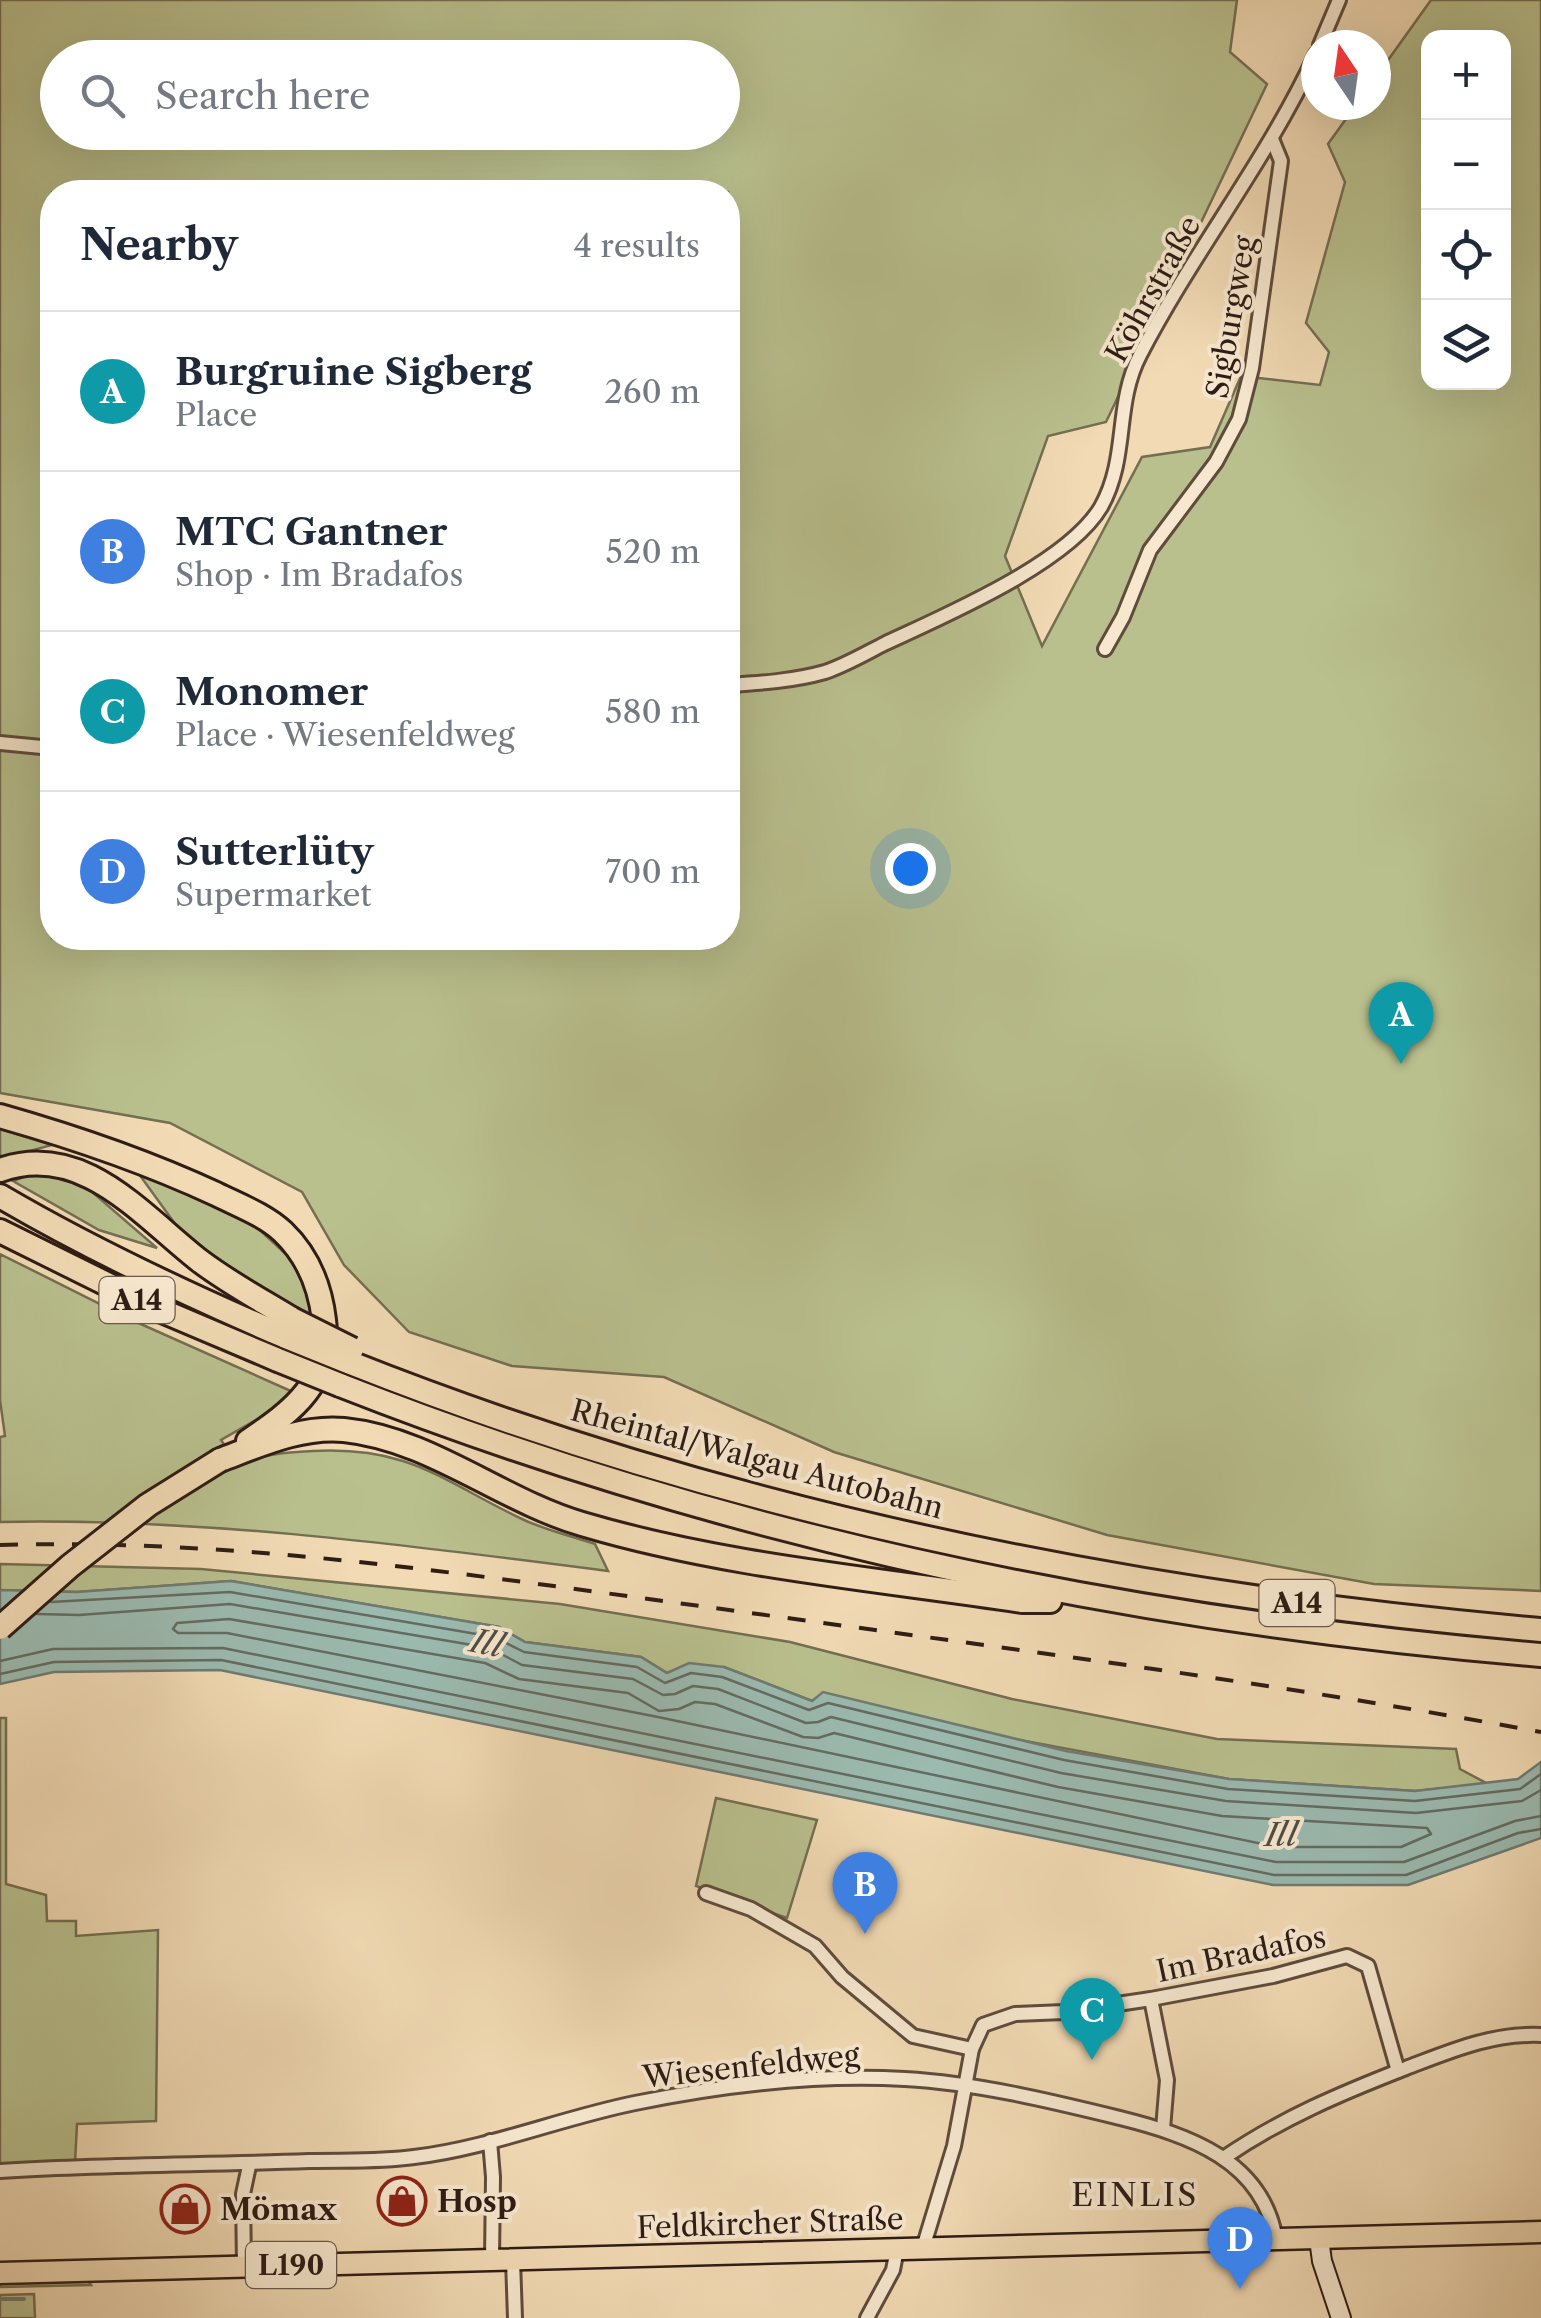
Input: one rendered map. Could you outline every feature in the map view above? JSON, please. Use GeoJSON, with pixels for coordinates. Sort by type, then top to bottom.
{"type":"FeatureCollection","features":[{"type":"Feature","properties":{"kind":"highway"},"geometry":{"type":"LineString","coordinates":[[0,1116],[98,1146],[197,1185],[280,1230],[300,1252],[320,1294],[325,1327],[322,1365],[308,1394],[288,1414],[148,1504],[0,1628]]}},
{"type":"Feature","properties":{"kind":"highway"},"geometry":{"type":"LineString","coordinates":[[0,1170],[38,1162],[88,1174],[289,1328]]}},
{"type":"Feature","properties":{"kind":"highway","name":"Rheintal/Walgau Autobahn"},"geometry":{"type":"LineString","coordinates":[[4,1199],[131,1266],[289,1328],[350,1355],[389,1378],[698,1481],[1054,1564],[1218,1592],[1427,1620],[1541,1630]]}},
{"type":"Feature","properties":{"kind":"highway","name":"Rheintal/Walgau Autobahn"},"geometry":{"type":"LineString","coordinates":[[0,1231],[152,1307],[278,1360],[444,1426],[608,1480],[989,1579],[1274,1626],[1541,1655]]}},
{"type":"Feature","properties":{"kind":"highway"},"geometry":{"type":"LineString","coordinates":[[220,1460],[308,1431],[342,1430],[386,1438],[435,1456],[540,1511],[683,1550],[1022,1601],[1114,1602]]}},
{"type":"Feature","properties":{"kind":"main road","name":"Feldkircher Straße"},"geometry":{"type":"LineString","coordinates":[[0,2273],[1541,2232]]}},
{"type":"Feature","properties":{"kind":"main road"},"geometry":{"type":"LineString","coordinates":[[1319,2239],[1322,2261],[1342,2318]]}},
{"type":"Feature","properties":{"kind":"street"},"geometry":{"type":"LineString","coordinates":[[1326,30],[1339,0]]}},
{"type":"Feature","properties":{"kind":"street","name":"Köhrstraße"},"geometry":{"type":"LineString","coordinates":[[740,684],[796,680],[830,670],[1007,581],[1069,543],[1091,522],[1115,472],[1124,393],[1140,356],[1272,139],[1301,83]]}},
{"type":"Feature","properties":{"kind":"street","name":"Sigburgweg"},"geometry":{"type":"LineString","coordinates":[[1106,649],[1150,550],[1216,462],[1239,419],[1252,368],[1282,160],[1272,139]]}},
{"type":"Feature","properties":{"kind":"street"},"geometry":{"type":"LineString","coordinates":[[0,742],[40,747]]}},
{"type":"Feature","properties":{"kind":"street"},"geometry":{"type":"LineString","coordinates":[[706,1892],[750,1909],[815,1946],[842,1977],[913,2036],[972,2048],[954,2146],[922,2248]]}},
{"type":"Feature","properties":{"kind":"street","name":"Im Bradafos"},"geometry":{"type":"LineString","coordinates":[[972,2048],[983,2024],[998,2018],[1151,1999],[1273,1976],[1348,1956],[1368,1966],[1398,2071]]}},
{"type":"Feature","properties":{"kind":"street"},"geometry":{"type":"LineString","coordinates":[[1151,1999],[1167,2080],[1163,2129]]}},
{"type":"Feature","properties":{"kind":"street"},"geometry":{"type":"LineString","coordinates":[[1224,2157],[1291,2116],[1398,2071],[1472,2043],[1512,2034],[1541,2035]]}},
{"type":"Feature","properties":{"kind":"street","name":"Wiesenfeldweg"},"geometry":{"type":"LineString","coordinates":[[0,2171],[167,2164],[249,2166],[418,2157],[632,2104],[710,2090],[865,2078],[963,2085],[1163,2129],[1205,2145],[1224,2157],[1267,2210],[1276,2240]]}},
{"type":"Feature","properties":{"kind":"street"},"geometry":{"type":"LineString","coordinates":[[490,2141],[503,2260],[514,2318]]}},
{"type":"Feature","properties":{"kind":"street"},"geometry":{"type":"LineString","coordinates":[[244,2266],[244,2194],[249,2166]]}},
{"type":"Feature","properties":{"kind":"street"},"geometry":{"type":"LineString","coordinates":[[867,2318],[893,2270],[897,2249]]}},
{"type":"Feature","properties":{"kind":"green space"},"geometry":{"type":"Polygon","coordinates":[[[0,0],[1237,0],[1230,52],[1267,84],[1106,422],[1048,436],[1005,556],[1042,646],[1142,457],[1210,447],[1241,376],[1320,385],[1329,352],[1306,323],[1345,182],[1328,144],[1345,120],[1391,120],[1391,56],[1431,0],[1541,0],[1541,1591],[1374,1584],[1107,1535],[834,1452],[664,1377],[512,1366],[409,1332],[344,1265],[302,1192],[170,1123],[0,1093],[0,0]]]}},
{"type":"Feature","properties":{"kind":"green space"},"geometry":{"type":"Polygon","coordinates":[[[0,1129],[52,1145],[0,1159],[0,1129]]]}},
{"type":"Feature","properties":{"kind":"green space"},"geometry":{"type":"Polygon","coordinates":[[[42,1170],[91,1191],[157,1248],[99,1230],[13,1181],[42,1170]]]}},
{"type":"Feature","properties":{"kind":"green space"},"geometry":{"type":"Polygon","coordinates":[[[136,1170],[253,1224],[301,1268],[316,1318],[255,1285],[181,1232],[136,1170]]]}},
{"type":"Feature","properties":{"kind":"green space"},"geometry":{"type":"Polygon","coordinates":[[[0,1254],[134,1321],[293,1392],[277,1408],[221,1440],[239,1466],[266,1456],[313,1451],[347,1451],[401,1460],[531,1523],[595,1544],[608,1571],[229,1529],[0,1522],[0,1437],[5,1436],[0,1400],[0,1254]]]}},
{"type":"Feature","properties":{"kind":"green space"},"geometry":{"type":"Polygon","coordinates":[[[0,1564],[201,1569],[560,1604],[790,1642],[1012,1699],[1217,1739],[1456,1749],[1460,1769],[1488,1784],[1415,1791],[1229,1779],[812,1701],[724,1667],[667,1673],[641,1657],[525,1642],[499,1627],[231,1581],[77,1592],[0,1590],[0,1564]]]}},
{"type":"Feature","properties":{"kind":"green space"},"geometry":{"type":"Polygon","coordinates":[[[0,1718],[6,1718],[6,1884],[46,1895],[47,1921],[76,1921],[76,1936],[158,1930],[156,2121],[77,2124],[75,2162],[0,2166],[0,1718]]]}},
{"type":"Feature","properties":{"kind":"green space"},"geometry":{"type":"Polygon","coordinates":[[[716,1798],[817,1820],[787,1918],[696,1886],[716,1798]]]}},
{"type":"Feature","properties":{"kind":"green space"},"geometry":{"type":"Polygon","coordinates":[[[86,2278],[91,2285],[0,2287],[0,2282],[86,2278]]]}},
{"type":"Feature","properties":{"kind":"green space"},"geometry":{"type":"Polygon","coordinates":[[[34,2294],[35,2318],[0,2318],[0,2295],[34,2294]]]}},
{"type":"Feature","properties":{"kind":"water","name":"Ill"},"geometry":{"type":"Polygon","coordinates":[[[231,1581],[499,1627],[525,1642],[641,1657],[667,1673],[689,1663],[724,1667],[812,1701],[823,1692],[1066,1751],[1229,1779],[1415,1791],[1518,1779],[1541,1762],[1541,1838],[1408,1885],[1273,1885],[220,1670],[54,1672],[0,1684],[0,1590],[77,1592],[231,1581]]]}},
{"type":"Feature","properties":{"kind":"waterway"},"geometry":{"type":"LineString","coordinates":[[0,2299],[24,2299]]}},
{"type":"Feature","properties":{"kind":"railway"},"geometry":{"type":"LineString","coordinates":[[0,1545],[182,1548],[453,1573],[1133,1666],[1541,1732]]}},
{"type":"Feature","properties":{"kind":"place","name":"Burgruine Sigberg"},"geometry":{"type":"Point","coordinates":[1401,1064]}},
{"type":"Feature","properties":{"kind":"place","name":"MTC Gantner"},"geometry":{"type":"Point","coordinates":[865,1934]}},
{"type":"Feature","properties":{"kind":"place","name":"Monomer"},"geometry":{"type":"Point","coordinates":[1092,2060]}},
{"type":"Feature","properties":{"kind":"place","name":"Hosp"},"geometry":{"type":"Point","coordinates":[402,2201]}},
{"type":"Feature","properties":{"kind":"place","name":"Mömax"},"geometry":{"type":"Point","coordinates":[185,2209]}},
{"type":"Feature","properties":{"kind":"place","name":"Sutterlüty"},"geometry":{"type":"Point","coordinates":[1240,2289]}},
{"type":"Feature","properties":{"kind":"district","name":"EINLIS"},"geometry":{"type":"Point","coordinates":[1135,2194]}}]}
